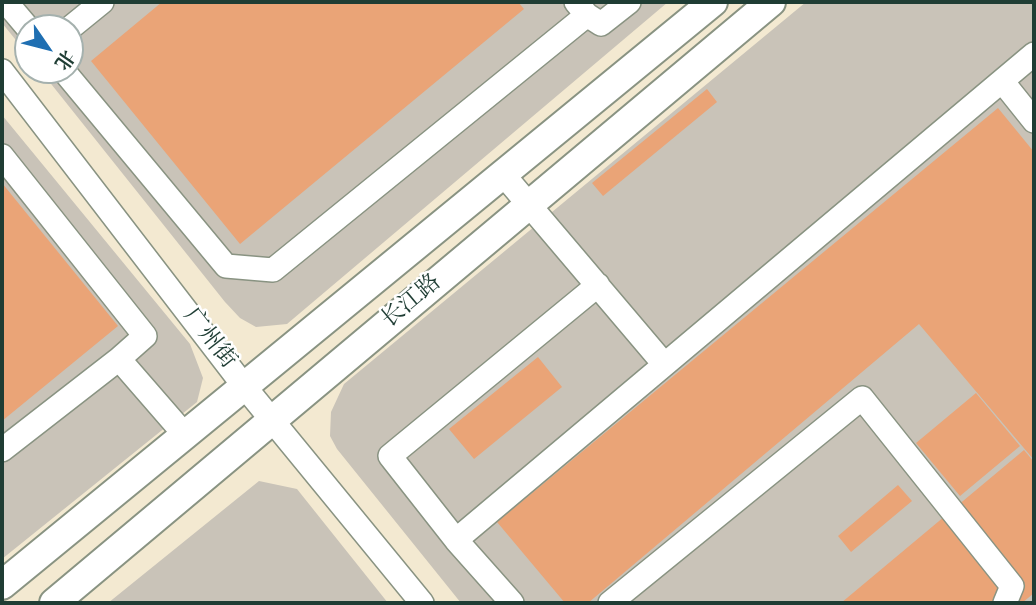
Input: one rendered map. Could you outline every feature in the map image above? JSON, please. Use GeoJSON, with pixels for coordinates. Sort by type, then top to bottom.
{"type":"FeatureCollection","features":[{"type":"Feature","properties":{"kind":"main road","name":"长江路"},"geometry":{"type":"LineString","coordinates":[[2,585],[713,2]]}},
{"type":"Feature","properties":{"kind":"main road","name":"长江路"},"geometry":{"type":"LineString","coordinates":[[54,603],[771,2]]}},
{"type":"Feature","properties":{"kind":"street"},"geometry":{"type":"LineString","coordinates":[[84,17],[102,2]]}},
{"type":"Feature","properties":{"kind":"street"},"geometry":{"type":"LineString","coordinates":[[74,84],[226,266],[273,270],[581,8],[601,24],[629,2]]}},
{"type":"Feature","properties":{"kind":"street"},"geometry":{"type":"LineString","coordinates":[[456,540],[1034,54]]}},
{"type":"Feature","properties":{"kind":"street","name":"广州街"},"geometry":{"type":"LineString","coordinates":[[2,71],[244,386],[422,603]]}},
{"type":"Feature","properties":{"kind":"street"},"geometry":{"type":"LineString","coordinates":[[1002,82],[1034,121]]}},
{"type":"Feature","properties":{"kind":"street"},"geometry":{"type":"LineString","coordinates":[[2,156],[145,336],[2,450]]}},
{"type":"Feature","properties":{"kind":"street"},"geometry":{"type":"LineString","coordinates":[[502,173],[664,364]]}},
{"type":"Feature","properties":{"kind":"street"},"geometry":{"type":"LineString","coordinates":[[512,603],[456,540],[390,456],[598,285]]}},
{"type":"Feature","properties":{"kind":"street"},"geometry":{"type":"LineString","coordinates":[[119,359],[185,435]]}},
{"type":"Feature","properties":{"kind":"street"},"geometry":{"type":"LineString","coordinates":[[610,603],[862,398],[1012,586],[1005,603]]}},
{"type":"Feature","properties":{"kind":"shaded area"},"geometry":{"type":"Polygon","coordinates":[[[2,2],[668,2],[287,324],[256,327],[240,318],[225,302],[51,84],[84,84],[84,14],[14,14],[14,38],[2,23],[2,2]]]}},
{"type":"Feature","properties":{"kind":"shaded area"},"geometry":{"type":"Polygon","coordinates":[[[806,2],[1034,2],[1034,603],[461,603],[337,449],[330,436],[331,412],[344,384],[806,2]]]}},
{"type":"Feature","properties":{"kind":"shaded area"},"geometry":{"type":"Polygon","coordinates":[[[2,115],[190,344],[203,378],[197,402],[2,559],[2,115]]]}},
{"type":"Feature","properties":{"kind":"shaded area"},"geometry":{"type":"Polygon","coordinates":[[[259,481],[297,489],[388,603],[108,603],[259,481]]]}},
{"type":"Feature","properties":{"kind":"building"},"geometry":{"type":"Polygon","coordinates":[[[162,2],[518,2],[524,9],[240,244],[91,61],[162,2]]]}},
{"type":"Feature","properties":{"kind":"building"},"geometry":{"type":"Polygon","coordinates":[[[707,89],[717,102],[603,196],[592,183],[707,89]]]}},
{"type":"Feature","properties":{"kind":"building"},"geometry":{"type":"Polygon","coordinates":[[[998,108],[1034,152],[1034,460],[919,324],[588,603],[565,603],[497,522],[998,108]]]}},
{"type":"Feature","properties":{"kind":"building"},"geometry":{"type":"Polygon","coordinates":[[[2,183],[118,326],[2,421],[2,183]]]}},
{"type":"Feature","properties":{"kind":"building"},"geometry":{"type":"Polygon","coordinates":[[[538,357],[562,387],[474,459],[449,429],[538,357]]]}},
{"type":"Feature","properties":{"kind":"building"},"geometry":{"type":"Polygon","coordinates":[[[976,393],[1020,446],[960,496],[916,443],[976,393]]]}},
{"type":"Feature","properties":{"kind":"building"},"geometry":{"type":"Polygon","coordinates":[[[1024,450],[1034,462],[1034,593],[1022,603],[841,603],[1024,450]]]}},
{"type":"Feature","properties":{"kind":"building"},"geometry":{"type":"Polygon","coordinates":[[[898,485],[912,501],[851,552],[838,536],[898,485]]]}}]}
